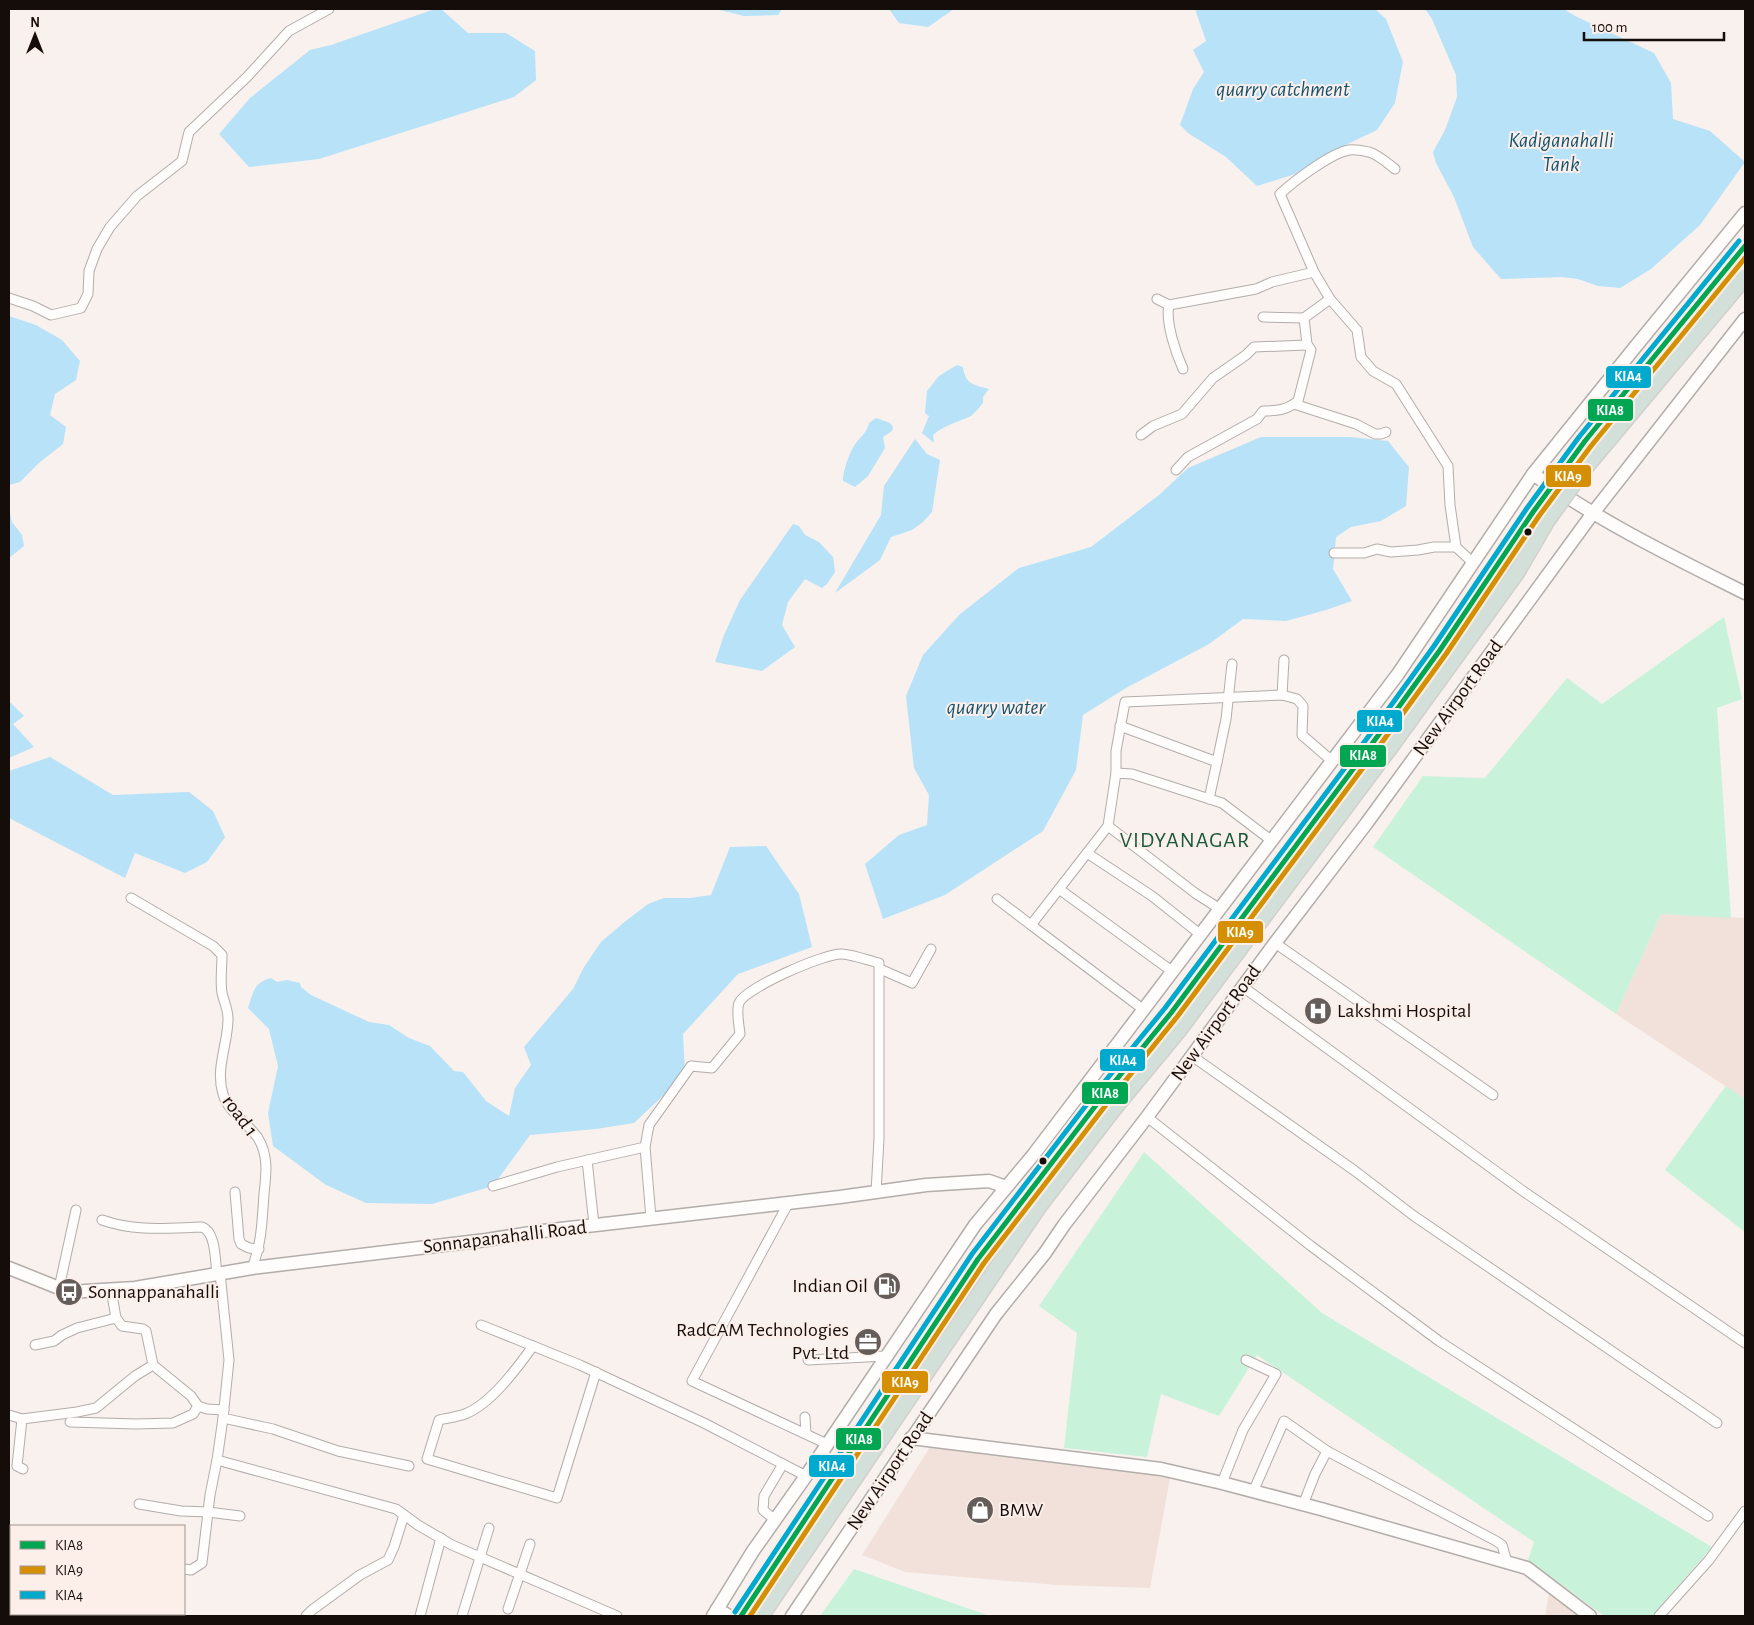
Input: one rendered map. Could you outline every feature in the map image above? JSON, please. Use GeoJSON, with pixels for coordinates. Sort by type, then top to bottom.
{"type":"FeatureCollection","features":[{"type":"Feature","properties":{"kind":"highway"},"geometry":{"type":"LineString","coordinates":[[738,1615],[978,1259],[1103,1096],[1171,1012],[1440,650],[1533,512],[1585,441],[1745,246]]}},
{"type":"Feature","properties":{"kind":"highway"},"geometry":{"type":"LineString","coordinates":[[761,1616],[1034,1214],[1115,1107],[1178,1031],[1391,746],[1517,572],[1546,522],[1584,470],[1745,277]]}},
{"type":"Feature","properties":{"kind":"street"},"geometry":{"type":"LineString","coordinates":[[9,298],[33,306],[51,316],[80,308],[88,294],[89,271],[96,249],[110,227],[137,196],[182,161],[189,132],[247,77],[289,31],[329,9]]}},
{"type":"Feature","properties":{"kind":"street"},"geometry":{"type":"LineString","coordinates":[[1396,169],[1377,155],[1367,151],[1350,150],[1337,154],[1298,178],[1280,194],[1314,272],[1330,299],[1357,330],[1361,357],[1373,371],[1396,384],[1448,466],[1450,505],[1456,546],[1470,560]]}},
{"type":"Feature","properties":{"kind":"street"},"geometry":{"type":"LineString","coordinates":[[738,1615],[715,1613],[753,1551],[806,1476],[975,1225],[1034,1154],[1398,674],[1533,474],[1745,214]]}},
{"type":"Feature","properties":{"kind":"street"},"geometry":{"type":"LineString","coordinates":[[1157,299],[1169,305],[1256,289],[1272,282],[1314,272]]}},
{"type":"Feature","properties":{"kind":"street"},"geometry":{"type":"LineString","coordinates":[[1262,317],[1304,318],[1330,299]]}},
{"type":"Feature","properties":{"kind":"street"},"geometry":{"type":"LineString","coordinates":[[1169,305],[1168,321],[1176,355],[1183,369]]}},
{"type":"Feature","properties":{"kind":"street"},"geometry":{"type":"LineString","coordinates":[[1176,470],[1188,457],[1257,419],[1263,411],[1278,411],[1298,401],[1311,350],[1307,345],[1304,318]]}},
{"type":"Feature","properties":{"kind":"street","name":"New Airport Road"},"geometry":{"type":"LineString","coordinates":[[792,1616],[996,1314],[1045,1253],[1064,1224],[1147,1118],[1242,987],[1366,824],[1593,513],[1745,320]]}},
{"type":"Feature","properties":{"kind":"street"},"geometry":{"type":"LineString","coordinates":[[1141,435],[1153,426],[1182,414],[1213,378],[1254,348],[1307,345]]}},
{"type":"Feature","properties":{"kind":"street"},"geometry":{"type":"LineString","coordinates":[[1294,404],[1356,424],[1375,434],[1386,432]]}},
{"type":"Feature","properties":{"kind":"street"},"geometry":{"type":"LineString","coordinates":[[1533,474],[1593,513],[1745,593]]}},
{"type":"Feature","properties":{"kind":"street"},"geometry":{"type":"LineString","coordinates":[[1334,553],[1364,553],[1376,549],[1392,552],[1418,550],[1434,546],[1456,546]]}},
{"type":"Feature","properties":{"kind":"street"},"geometry":{"type":"LineString","coordinates":[[1282,695],[1284,660]]}},
{"type":"Feature","properties":{"kind":"street"},"geometry":{"type":"LineString","coordinates":[[1209,799],[1230,698],[1232,664]]}},
{"type":"Feature","properties":{"kind":"street"},"geometry":{"type":"LineString","coordinates":[[1031,925],[1108,826],[1116,773],[1116,751],[1125,702],[1282,695],[1297,699],[1303,706],[1302,735],[1332,761]]}},
{"type":"Feature","properties":{"kind":"street"},"geometry":{"type":"LineString","coordinates":[[1120,726],[1217,762]]}},
{"type":"Feature","properties":{"kind":"street"},"geometry":{"type":"LineString","coordinates":[[1116,773],[1132,774],[1222,803],[1272,841]]}},
{"type":"Feature","properties":{"kind":"street"},"geometry":{"type":"LineString","coordinates":[[1108,826],[1195,893],[1220,909]]}},
{"type":"Feature","properties":{"kind":"street"},"geometry":{"type":"LineString","coordinates":[[1087,853],[1152,896],[1201,935]]}},
{"type":"Feature","properties":{"kind":"street"},"geometry":{"type":"LineString","coordinates":[[1059,889],[1173,972]]}},
{"type":"Feature","properties":{"kind":"street","name":"road 1"},"geometry":{"type":"LineString","coordinates":[[131,898],[213,946],[222,955],[222,993],[228,1012],[222,1059],[221,1086],[223,1096],[228,1105],[258,1139],[265,1154],[267,1175],[264,1219],[259,1249],[252,1268]]}},
{"type":"Feature","properties":{"kind":"street"},"geometry":{"type":"LineString","coordinates":[[997,899],[1144,1010]]}},
{"type":"Feature","properties":{"kind":"street"},"geometry":{"type":"LineString","coordinates":[[1275,943],[1493,1095]]}},
{"type":"Feature","properties":{"kind":"street"},"geometry":{"type":"LineString","coordinates":[[880,969],[912,983],[931,949]]}},
{"type":"Feature","properties":{"kind":"street"},"geometry":{"type":"LineString","coordinates":[[651,1218],[645,1147],[649,1125],[690,1066],[712,1068],[740,1034],[738,1004],[743,996],[771,980],[806,964],[840,954],[879,962],[879,1139],[876,1192]]}},
{"type":"Feature","properties":{"kind":"street"},"geometry":{"type":"LineString","coordinates":[[1242,987],[1523,1191],[1745,1342]]}},
{"type":"Feature","properties":{"kind":"street"},"geometry":{"type":"LineString","coordinates":[[1192,1056],[1347,1165],[1414,1216],[1717,1423]]}},
{"type":"Feature","properties":{"kind":"street"},"geometry":{"type":"LineString","coordinates":[[1147,1118],[1311,1246],[1439,1341],[1708,1516]]}},
{"type":"Feature","properties":{"kind":"street"},"geometry":{"type":"LineString","coordinates":[[493,1186],[587,1160],[645,1147]]}},
{"type":"Feature","properties":{"kind":"street"},"geometry":{"type":"LineString","coordinates":[[587,1160],[594,1225]]}},
{"type":"Feature","properties":{"kind":"street","name":"Sonnapanahalli Road"},"geometry":{"type":"LineString","coordinates":[[9,1268],[69,1292],[135,1288],[252,1268],[926,1185],[989,1181],[1006,1187]]}},
{"type":"Feature","properties":{"kind":"street"},"geometry":{"type":"LineString","coordinates":[[235,1192],[241,1244],[249,1248],[259,1249]]}},
{"type":"Feature","properties":{"kind":"street"},"geometry":{"type":"LineString","coordinates":[[789,1202],[692,1382],[827,1444]]}},
{"type":"Feature","properties":{"kind":"street"},"geometry":{"type":"LineString","coordinates":[[59,1288],[76,1210]]}},
{"type":"Feature","properties":{"kind":"street"},"geometry":{"type":"LineString","coordinates":[[102,1220],[120,1226],[146,1229],[202,1227],[207,1229],[211,1235],[219,1274],[229,1360],[224,1414],[208,1512],[202,1563],[191,1570],[185,1570]]}},
{"type":"Feature","properties":{"kind":"street"},"geometry":{"type":"LineString","coordinates":[[111,1289],[116,1318],[122,1326],[146,1331],[154,1365],[191,1396],[198,1406],[338,1451],[409,1466]]}},
{"type":"Feature","properties":{"kind":"street"},"geometry":{"type":"LineString","coordinates":[[34,1345],[54,1341],[77,1328],[116,1318]]}},
{"type":"Feature","properties":{"kind":"street"},"geometry":{"type":"LineString","coordinates":[[481,1325],[596,1372],[704,1423],[806,1476]]}},
{"type":"Feature","properties":{"kind":"street"},"geometry":{"type":"LineString","coordinates":[[533,1346],[514,1373],[491,1396],[467,1413],[439,1420],[427,1459],[557,1498],[596,1372]]}},
{"type":"Feature","properties":{"kind":"street"},"geometry":{"type":"LineString","coordinates":[[808,1360],[886,1356]]}},
{"type":"Feature","properties":{"kind":"street"},"geometry":{"type":"LineString","coordinates":[[1222,1483],[1243,1430],[1276,1374],[1246,1360]]}},
{"type":"Feature","properties":{"kind":"street"},"geometry":{"type":"LineString","coordinates":[[9,1415],[22,1419],[96,1408],[135,1376],[154,1365]]}},
{"type":"Feature","properties":{"kind":"street"},"geometry":{"type":"LineString","coordinates":[[70,1422],[173,1423],[193,1414],[198,1406]]}},
{"type":"Feature","properties":{"kind":"street"},"geometry":{"type":"LineString","coordinates":[[805,1417],[806,1434]]}},
{"type":"Feature","properties":{"kind":"street"},"geometry":{"type":"LineString","coordinates":[[22,1419],[17,1466],[23,1469]]}},
{"type":"Feature","properties":{"kind":"street"},"geometry":{"type":"LineString","coordinates":[[1253,1492],[1284,1421],[1327,1451],[1496,1541],[1502,1545],[1507,1562]]}},
{"type":"Feature","properties":{"kind":"street"},"geometry":{"type":"LineString","coordinates":[[911,1438],[1161,1469],[1222,1483],[1527,1568],[1590,1616]]}},
{"type":"Feature","properties":{"kind":"street"},"geometry":{"type":"LineString","coordinates":[[1303,1505],[1327,1451]]}},
{"type":"Feature","properties":{"kind":"street"},"geometry":{"type":"LineString","coordinates":[[217,1460],[396,1509],[441,1538],[480,1557],[617,1616]]}},
{"type":"Feature","properties":{"kind":"street"},"geometry":{"type":"LineString","coordinates":[[775,1520],[763,1510],[764,1496],[783,1464]]}},
{"type":"Feature","properties":{"kind":"street"},"geometry":{"type":"LineString","coordinates":[[139,1504],[181,1511],[240,1516]]}},
{"type":"Feature","properties":{"kind":"street"},"geometry":{"type":"LineString","coordinates":[[1659,1616],[1709,1560],[1745,1511]]}},
{"type":"Feature","properties":{"kind":"street"},"geometry":{"type":"LineString","coordinates":[[306,1616],[360,1575],[388,1560],[404,1515]]}},
{"type":"Feature","properties":{"kind":"street"},"geometry":{"type":"LineString","coordinates":[[462,1616],[489,1528]]}},
{"type":"Feature","properties":{"kind":"street"},"geometry":{"type":"LineString","coordinates":[[420,1616],[441,1538]]}},
{"type":"Feature","properties":{"kind":"street"},"geometry":{"type":"LineString","coordinates":[[508,1609],[530,1544]]}},
{"type":"Feature","properties":{"kind":"shaded area"},"geometry":{"type":"Polygon","coordinates":[[[1661,914],[1745,918],[1745,1099],[1616,1014],[1661,914]]]}},
{"type":"Feature","properties":{"kind":"shaded area","name":"BMW"},"geometry":{"type":"Polygon","coordinates":[[[930,1447],[1077,1464],[1170,1478],[1150,1588],[1057,1585],[905,1572],[862,1555],[930,1447]]]}},
{"type":"Feature","properties":{"kind":"shaded area"},"geometry":{"type":"Polygon","coordinates":[[[1549,1593],[1578,1616],[1545,1616],[1549,1593]]]}},
{"type":"Feature","properties":{"kind":"green space"},"geometry":{"type":"Polygon","coordinates":[[[1724,617],[1742,699],[1717,708],[1731,918],[1661,914],[1616,1014],[1373,847],[1423,776],[1485,778],[1567,678],[1602,704],[1724,617]]]}},
{"type":"Feature","properties":{"kind":"green space"},"geometry":{"type":"Polygon","coordinates":[[[1726,1086],[1745,1099],[1745,1232],[1665,1170],[1726,1086]]]}},
{"type":"Feature","properties":{"kind":"green space"},"geometry":{"type":"Polygon","coordinates":[[[1144,1152],[1322,1313],[1712,1547],[1652,1616],[1604,1616],[1528,1560],[1534,1542],[1257,1355],[1219,1416],[1161,1394],[1147,1457],[1064,1448],[1077,1333],[1039,1306],[1144,1152]]]}},
{"type":"Feature","properties":{"kind":"green space"},"geometry":{"type":"Polygon","coordinates":[[[854,1569],[990,1616],[820,1616],[854,1569]]]}},
{"type":"Feature","properties":{"kind":"water"},"geometry":{"type":"Polygon","coordinates":[[[435,9],[441,9],[468,33],[506,33],[535,51],[536,80],[514,97],[319,159],[249,167],[219,134],[250,98],[310,50],[331,45],[435,9]]]}},
{"type":"Feature","properties":{"kind":"water"},"geometry":{"type":"Polygon","coordinates":[[[716,9],[782,9],[778,15],[744,16],[716,9]]]}},
{"type":"Feature","properties":{"kind":"water"},"geometry":{"type":"Polygon","coordinates":[[[889,9],[954,9],[928,27],[899,23],[889,9]]]}},
{"type":"Feature","properties":{"kind":"water","name":"quarry catchment"},"geometry":{"type":"Polygon","coordinates":[[[1195,9],[1375,9],[1386,19],[1403,62],[1395,103],[1377,130],[1335,150],[1295,174],[1257,186],[1226,157],[1188,133],[1180,125],[1193,89],[1204,72],[1193,50],[1206,41],[1195,9]]]}},
{"type":"Feature","properties":{"kind":"water","name":"Kadiganahalli Tank"},"geometry":{"type":"Polygon","coordinates":[[[1425,9],[1564,9],[1654,53],[1671,83],[1673,119],[1710,131],[1745,162],[1700,225],[1651,269],[1620,288],[1598,286],[1578,279],[1562,277],[1501,279],[1473,247],[1454,197],[1436,163],[1433,152],[1445,130],[1457,97],[1456,75],[1432,19],[1425,9]]]}},
{"type":"Feature","properties":{"kind":"water"},"geometry":{"type":"Polygon","coordinates":[[[9,316],[36,325],[62,340],[80,361],[76,380],[55,394],[50,415],[66,427],[63,444],[40,462],[20,482],[9,485],[9,316]]]}},
{"type":"Feature","properties":{"kind":"water"},"geometry":{"type":"Polygon","coordinates":[[[957,365],[963,367],[966,377],[971,383],[989,389],[983,397],[983,403],[975,412],[969,417],[950,424],[933,435],[934,443],[922,433],[929,416],[925,413],[927,391],[939,376],[957,365]]]}},
{"type":"Feature","properties":{"kind":"water"},"geometry":{"type":"Polygon","coordinates":[[[876,418],[890,423],[893,427],[892,431],[883,437],[885,448],[868,476],[855,487],[843,481],[849,456],[866,431],[869,423],[876,418]]]}},
{"type":"Feature","properties":{"kind":"water","name":"quarry water"},"geometry":{"type":"Polygon","coordinates":[[[1261,437],[1350,437],[1388,441],[1409,467],[1406,506],[1381,521],[1351,527],[1336,537],[1333,569],[1352,601],[1286,621],[1243,619],[1209,644],[1126,688],[1083,715],[1076,770],[1043,831],[945,895],[883,919],[865,864],[899,835],[927,825],[929,795],[914,768],[906,696],[923,655],[960,614],[1019,568],[1091,547],[1159,495],[1188,468],[1261,437]]]}},
{"type":"Feature","properties":{"kind":"water"},"geometry":{"type":"Polygon","coordinates":[[[915,439],[927,454],[940,460],[932,512],[912,530],[891,537],[880,560],[835,593],[881,515],[884,486],[915,439]]]}},
{"type":"Feature","properties":{"kind":"water"},"geometry":{"type":"Polygon","coordinates":[[[9,508],[12,522],[22,535],[24,546],[9,558],[9,508]]]}},
{"type":"Feature","properties":{"kind":"water"},"geometry":{"type":"Polygon","coordinates":[[[793,524],[799,526],[805,535],[819,542],[833,557],[835,572],[822,588],[805,579],[788,602],[782,625],[795,647],[762,671],[715,662],[724,635],[740,600],[793,524]]]}},
{"type":"Feature","properties":{"kind":"water"},"geometry":{"type":"Polygon","coordinates":[[[9,701],[24,716],[13,724],[34,747],[9,758],[9,701]]]}},
{"type":"Feature","properties":{"kind":"water"},"geometry":{"type":"Polygon","coordinates":[[[50,757],[113,795],[189,792],[213,811],[225,837],[207,862],[185,873],[135,853],[125,878],[9,818],[9,771],[50,757]]]}},
{"type":"Feature","properties":{"kind":"water"},"geometry":{"type":"Polygon","coordinates":[[[766,846],[799,894],[812,947],[738,974],[683,1034],[685,1075],[634,1123],[596,1129],[530,1135],[493,1186],[432,1204],[366,1203],[326,1185],[273,1146],[268,1113],[278,1066],[269,1029],[248,1008],[255,989],[261,982],[271,978],[277,982],[287,980],[300,983],[301,987],[311,995],[369,1022],[389,1025],[409,1038],[430,1046],[454,1071],[463,1072],[486,1101],[509,1116],[515,1088],[531,1065],[524,1047],[573,989],[584,967],[601,942],[648,904],[664,898],[690,898],[711,895],[730,847],[766,846]]]}},
{"type":"Feature","properties":{"kind":"transit line","name":"KIA4"},"geometry":{"type":"LineString","coordinates":[[735,1612],[972,1254],[1097,1091],[1165,1008],[1371,733],[1434,646],[1527,508],[1579,437],[1739,241]]}},
{"type":"Feature","properties":{"kind":"transit line","name":"KIA8"},"geometry":{"type":"LineString","coordinates":[[741,1616],[978,1259],[1103,1096],[1171,1013],[1377,737],[1440,650],[1533,512],[1585,441],[1745,246]]}},
{"type":"Feature","properties":{"kind":"transit line","name":"KIA9"},"geometry":{"type":"LineString","coordinates":[[750,1616],[984,1263],[1109,1101],[1177,1017],[1383,741],[1446,654],[1539,516],[1591,446],[1745,258]]}},
{"type":"Feature","properties":{"kind":"place","name":"Lakshmi Hospital"},"geometry":{"type":"Point","coordinates":[1318,1011]}},
{"type":"Feature","properties":{"kind":"place","name":"Indian Oil"},"geometry":{"type":"Point","coordinates":[887,1286]}},
{"type":"Feature","properties":{"kind":"place","name":"Sonnappanahalli"},"geometry":{"type":"Point","coordinates":[69,1292]}},
{"type":"Feature","properties":{"kind":"place","name":"RadCAM Technologies Pvt. Ltd"},"geometry":{"type":"Point","coordinates":[868,1342]}},
{"type":"Feature","properties":{"kind":"place","name":"BMW"},"geometry":{"type":"Point","coordinates":[980,1510]}},
{"type":"Feature","properties":{"kind":"district","name":"VIDYANAGAR"},"geometry":{"type":"Point","coordinates":[1185,840]}}]}
